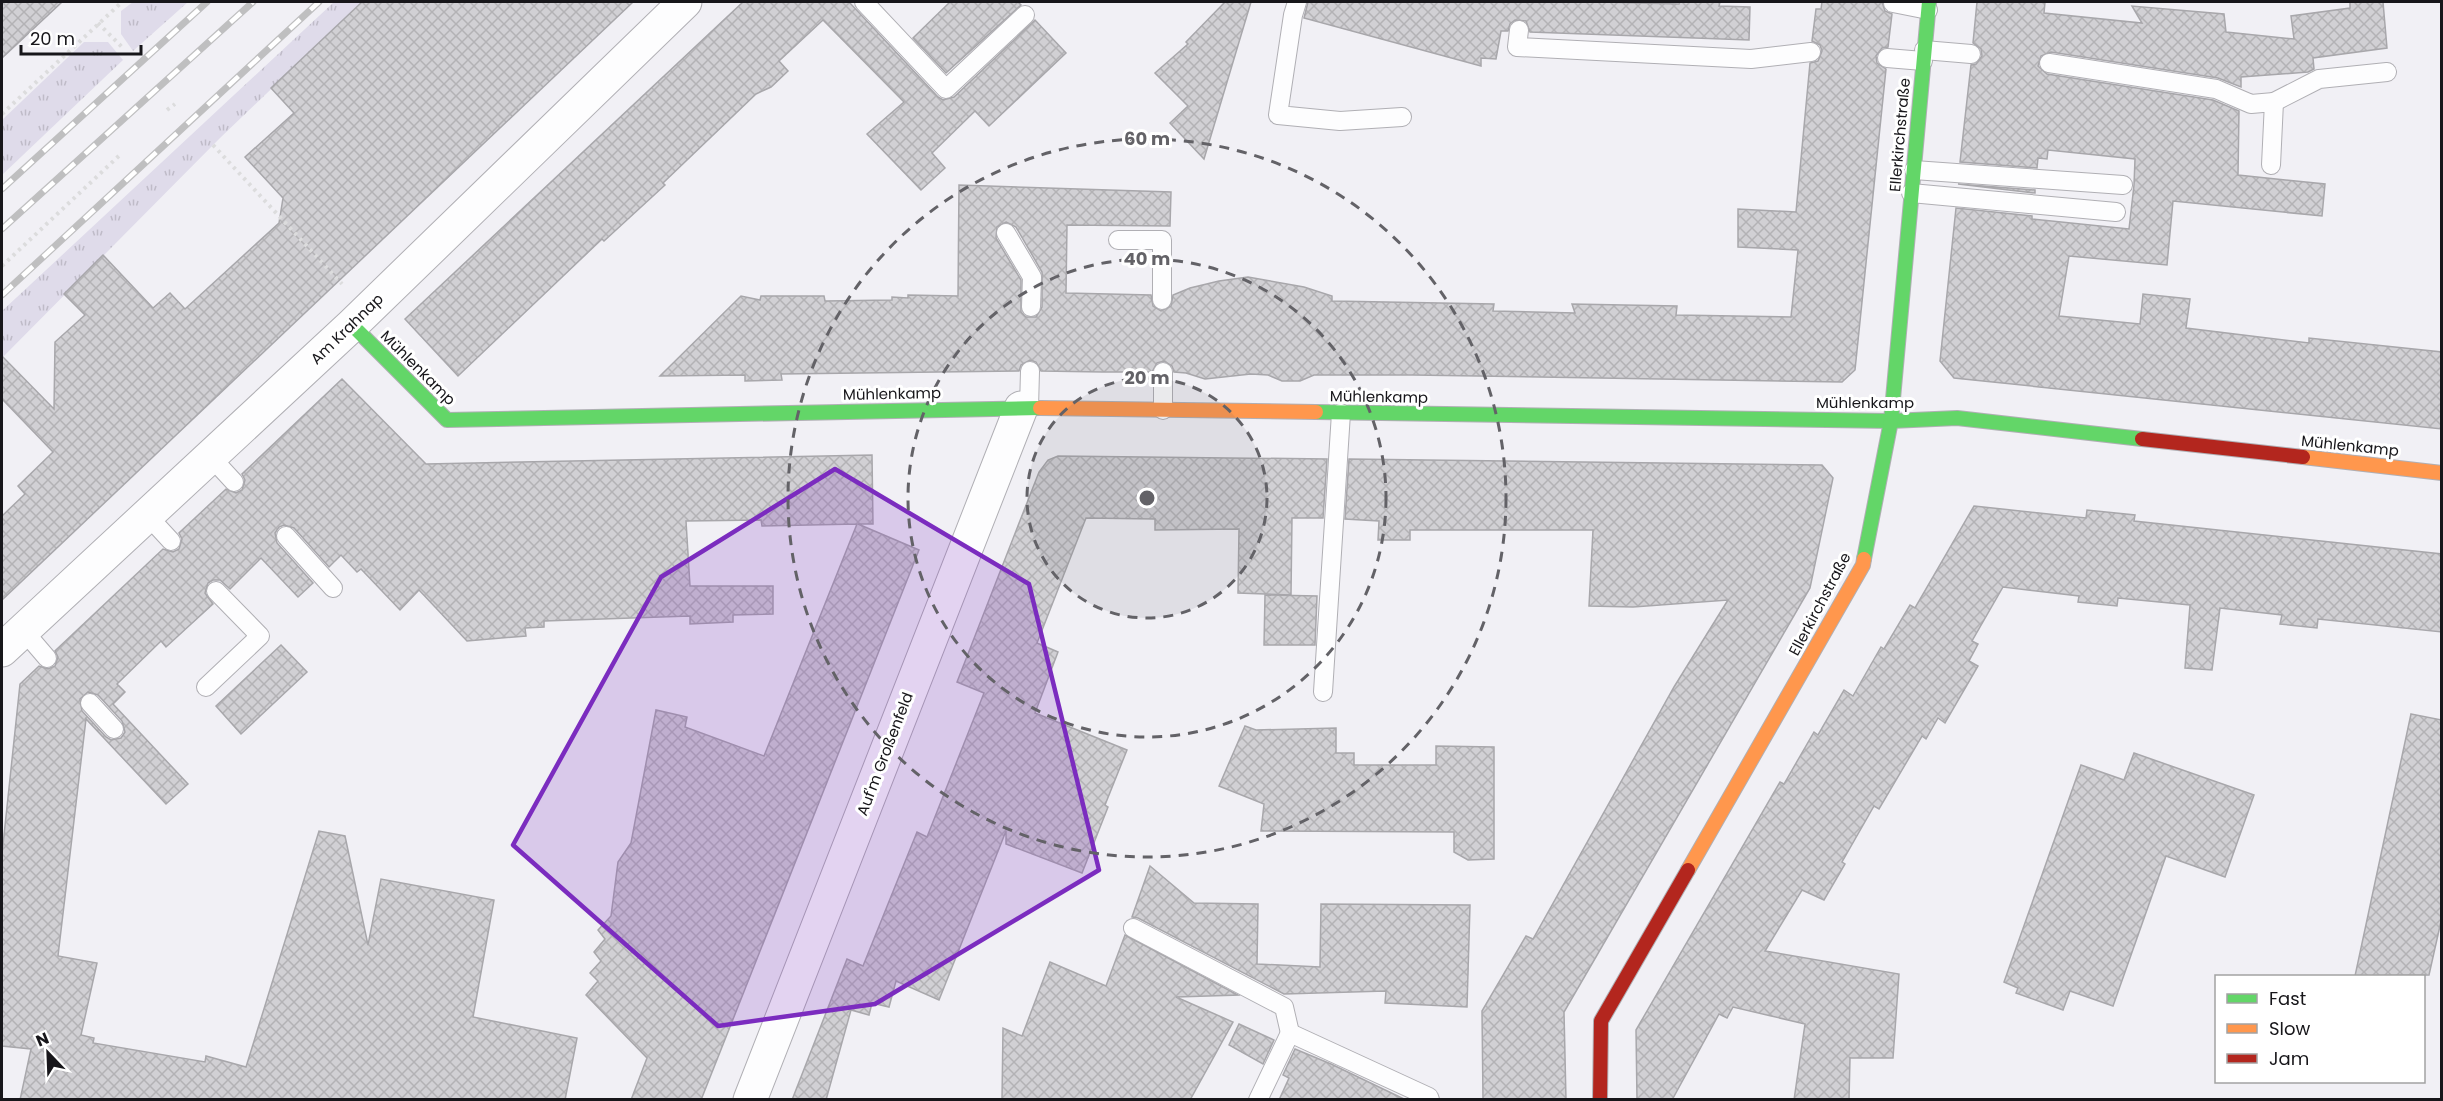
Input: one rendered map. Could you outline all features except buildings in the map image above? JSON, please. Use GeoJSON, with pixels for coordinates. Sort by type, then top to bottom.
{"type":"FeatureCollection","features":[{"type":"Feature","properties":{"kind":"street","name":"Am Krahnap"},"geometry":{"type":"LineString","coordinates":[[12,640],[360,318],[685,2]]}},
{"type":"Feature","properties":{"kind":"street","name":"Ellerkirchstraße"},"geometry":{"type":"LineString","coordinates":[[1600,1100],[1601,1021],[1863,565],[1891,421],[1929,6]]}},
{"type":"Feature","properties":{"kind":"street","name":"Mühlenkamp"},"geometry":{"type":"LineString","coordinates":[[360,318],[447,420],[1025,408],[1891,421],[1957,418],[2442,473]]}},
{"type":"Feature","properties":{"kind":"street","name":"Auf'm Großenfeld"},"geometry":{"type":"LineString","coordinates":[[750,1100],[1025,408]]}},
{"type":"Feature","properties":{"kind":"lane"},"geometry":{"type":"LineString","coordinates":[[864,2],[946,89],[1025,15]]}},
{"type":"Feature","properties":{"kind":"lane"},"geometry":{"type":"LineString","coordinates":[[1297,2],[1278,115],[1340,121],[1402,117]]}},
{"type":"Feature","properties":{"kind":"lane"},"geometry":{"type":"LineString","coordinates":[[1893,3],[1929,6]]}},
{"type":"Feature","properties":{"kind":"lane"},"geometry":{"type":"LineString","coordinates":[[1519,30],[1517,47],[1751,59],[1811,52]]}},
{"type":"Feature","properties":{"kind":"lane"},"geometry":{"type":"LineString","coordinates":[[1887,58],[1971,54]]}},
{"type":"Feature","properties":{"kind":"lane"},"geometry":{"type":"LineString","coordinates":[[2049,63],[2216,89],[2251,104],[2274,102],[2319,79],[2387,72]]}},
{"type":"Feature","properties":{"kind":"lane"},"geometry":{"type":"LineString","coordinates":[[2271,165],[2274,102]]}},
{"type":"Feature","properties":{"kind":"lane"},"geometry":{"type":"LineString","coordinates":[[1914,170],[2123,185]]}},
{"type":"Feature","properties":{"kind":"lane"},"geometry":{"type":"LineString","coordinates":[[1911,194],[2116,212]]}},
{"type":"Feature","properties":{"kind":"lane"},"geometry":{"type":"LineString","coordinates":[[1006,233],[1032,277],[1032,307]]}},
{"type":"Feature","properties":{"kind":"lane"},"geometry":{"type":"LineString","coordinates":[[1118,240],[1162,240],[1162,300]]}},
{"type":"Feature","properties":{"kind":"lane"},"geometry":{"type":"LineString","coordinates":[[1025,408],[1030,371]]}},
{"type":"Feature","properties":{"kind":"lane"},"geometry":{"type":"LineString","coordinates":[[1162,410],[1163,372]]}},
{"type":"Feature","properties":{"kind":"lane"},"geometry":{"type":"LineString","coordinates":[[1323,692],[1341,413]]}},
{"type":"Feature","properties":{"kind":"lane"},"geometry":{"type":"LineString","coordinates":[[210,456],[234,482]]}},
{"type":"Feature","properties":{"kind":"lane"},"geometry":{"type":"LineString","coordinates":[[147,515],[171,541]]}},
{"type":"Feature","properties":{"kind":"lane"},"geometry":{"type":"LineString","coordinates":[[286,536],[333,588]]}},
{"type":"Feature","properties":{"kind":"lane"},"geometry":{"type":"LineString","coordinates":[[206,687],[260,636],[216,591]]}},
{"type":"Feature","properties":{"kind":"lane"},"geometry":{"type":"LineString","coordinates":[[12,640],[47,658]]}},
{"type":"Feature","properties":{"kind":"lane"},"geometry":{"type":"LineString","coordinates":[[90,703],[114,729]]}},
{"type":"Feature","properties":{"kind":"lane"},"geometry":{"type":"LineString","coordinates":[[1133,928],[1284,1007],[1290,1034],[1258,1100]]}},
{"type":"Feature","properties":{"kind":"lane"},"geometry":{"type":"LineString","coordinates":[[1290,1034],[1429,1097],[1430,1100]]}},
{"type":"Feature","properties":{"kind":"path"},"geometry":{"type":"LineString","coordinates":[[2,114],[122,2]]}},
{"type":"Feature","properties":{"kind":"path"},"geometry":{"type":"LineString","coordinates":[[98,23],[122,47]]}},
{"type":"Feature","properties":{"kind":"path"},"geometry":{"type":"LineString","coordinates":[[167,110],[175,104]]}},
{"type":"Feature","properties":{"kind":"path"},"geometry":{"type":"LineString","coordinates":[[213,145],[360,318]]}},
{"type":"Feature","properties":{"kind":"path"},"geometry":{"type":"LineString","coordinates":[[2,266],[122,153]]}},
{"type":"Feature","properties":{"kind":"highlighted area"},"geometry":{"type":"Polygon","coordinates":[[[835,469],[1029,584],[1099,870],[875,1004],[718,1026],[513,845],[661,577],[835,469]]]}},
{"type":"Feature","properties":{"kind":"green space"},"geometry":{"type":"Polygon","coordinates":[[[133,2],[188,2],[133,51],[121,34],[121,11],[133,2]]]}},
{"type":"Feature","properties":{"kind":"green space"},"geometry":{"type":"Polygon","coordinates":[[[334,2],[362,2],[220,138],[2,358],[2,311],[334,2]]]}},
{"type":"Feature","properties":{"kind":"green space"},"geometry":{"type":"Polygon","coordinates":[[[84,42],[108,42],[123,60],[2,175],[2,120],[84,42]]]}},
{"type":"Feature","properties":{"kind":"railway"},"geometry":{"type":"LineString","coordinates":[[2,189],[207,2]]}},
{"type":"Feature","properties":{"kind":"railway"},"geometry":{"type":"LineString","coordinates":[[2,229],[253,2]]}},
{"type":"Feature","properties":{"kind":"railway"},"geometry":{"type":"LineString","coordinates":[[2,295],[319,2]]}},
{"type":"Feature","properties":{"kind":"traffic: fast"},"geometry":{"type":"LineString","coordinates":[[1864,559],[1891,421],[1929,2]]}},
{"type":"Feature","properties":{"kind":"traffic: fast"},"geometry":{"type":"LineString","coordinates":[[352,325],[447,420],[1040,408]]}},
{"type":"Feature","properties":{"kind":"traffic: fast"},"geometry":{"type":"LineString","coordinates":[[1316,412],[1891,421],[1957,418],[2142,439]]}},
{"type":"Feature","properties":{"kind":"traffic: slow"},"geometry":{"type":"LineString","coordinates":[[1040,408],[1316,412]]}},
{"type":"Feature","properties":{"kind":"traffic: slow"},"geometry":{"type":"LineString","coordinates":[[2303,457],[2442,473]]}},
{"type":"Feature","properties":{"kind":"traffic: slow"},"geometry":{"type":"LineString","coordinates":[[1688,870],[1863,565],[1864,559]]}},
{"type":"Feature","properties":{"kind":"traffic: jam"},"geometry":{"type":"LineString","coordinates":[[2142,439],[2303,457]]}},
{"type":"Feature","properties":{"kind":"traffic: jam"},"geometry":{"type":"LineString","coordinates":[[1600,1100],[1601,1021],[1688,870]]}}]}
